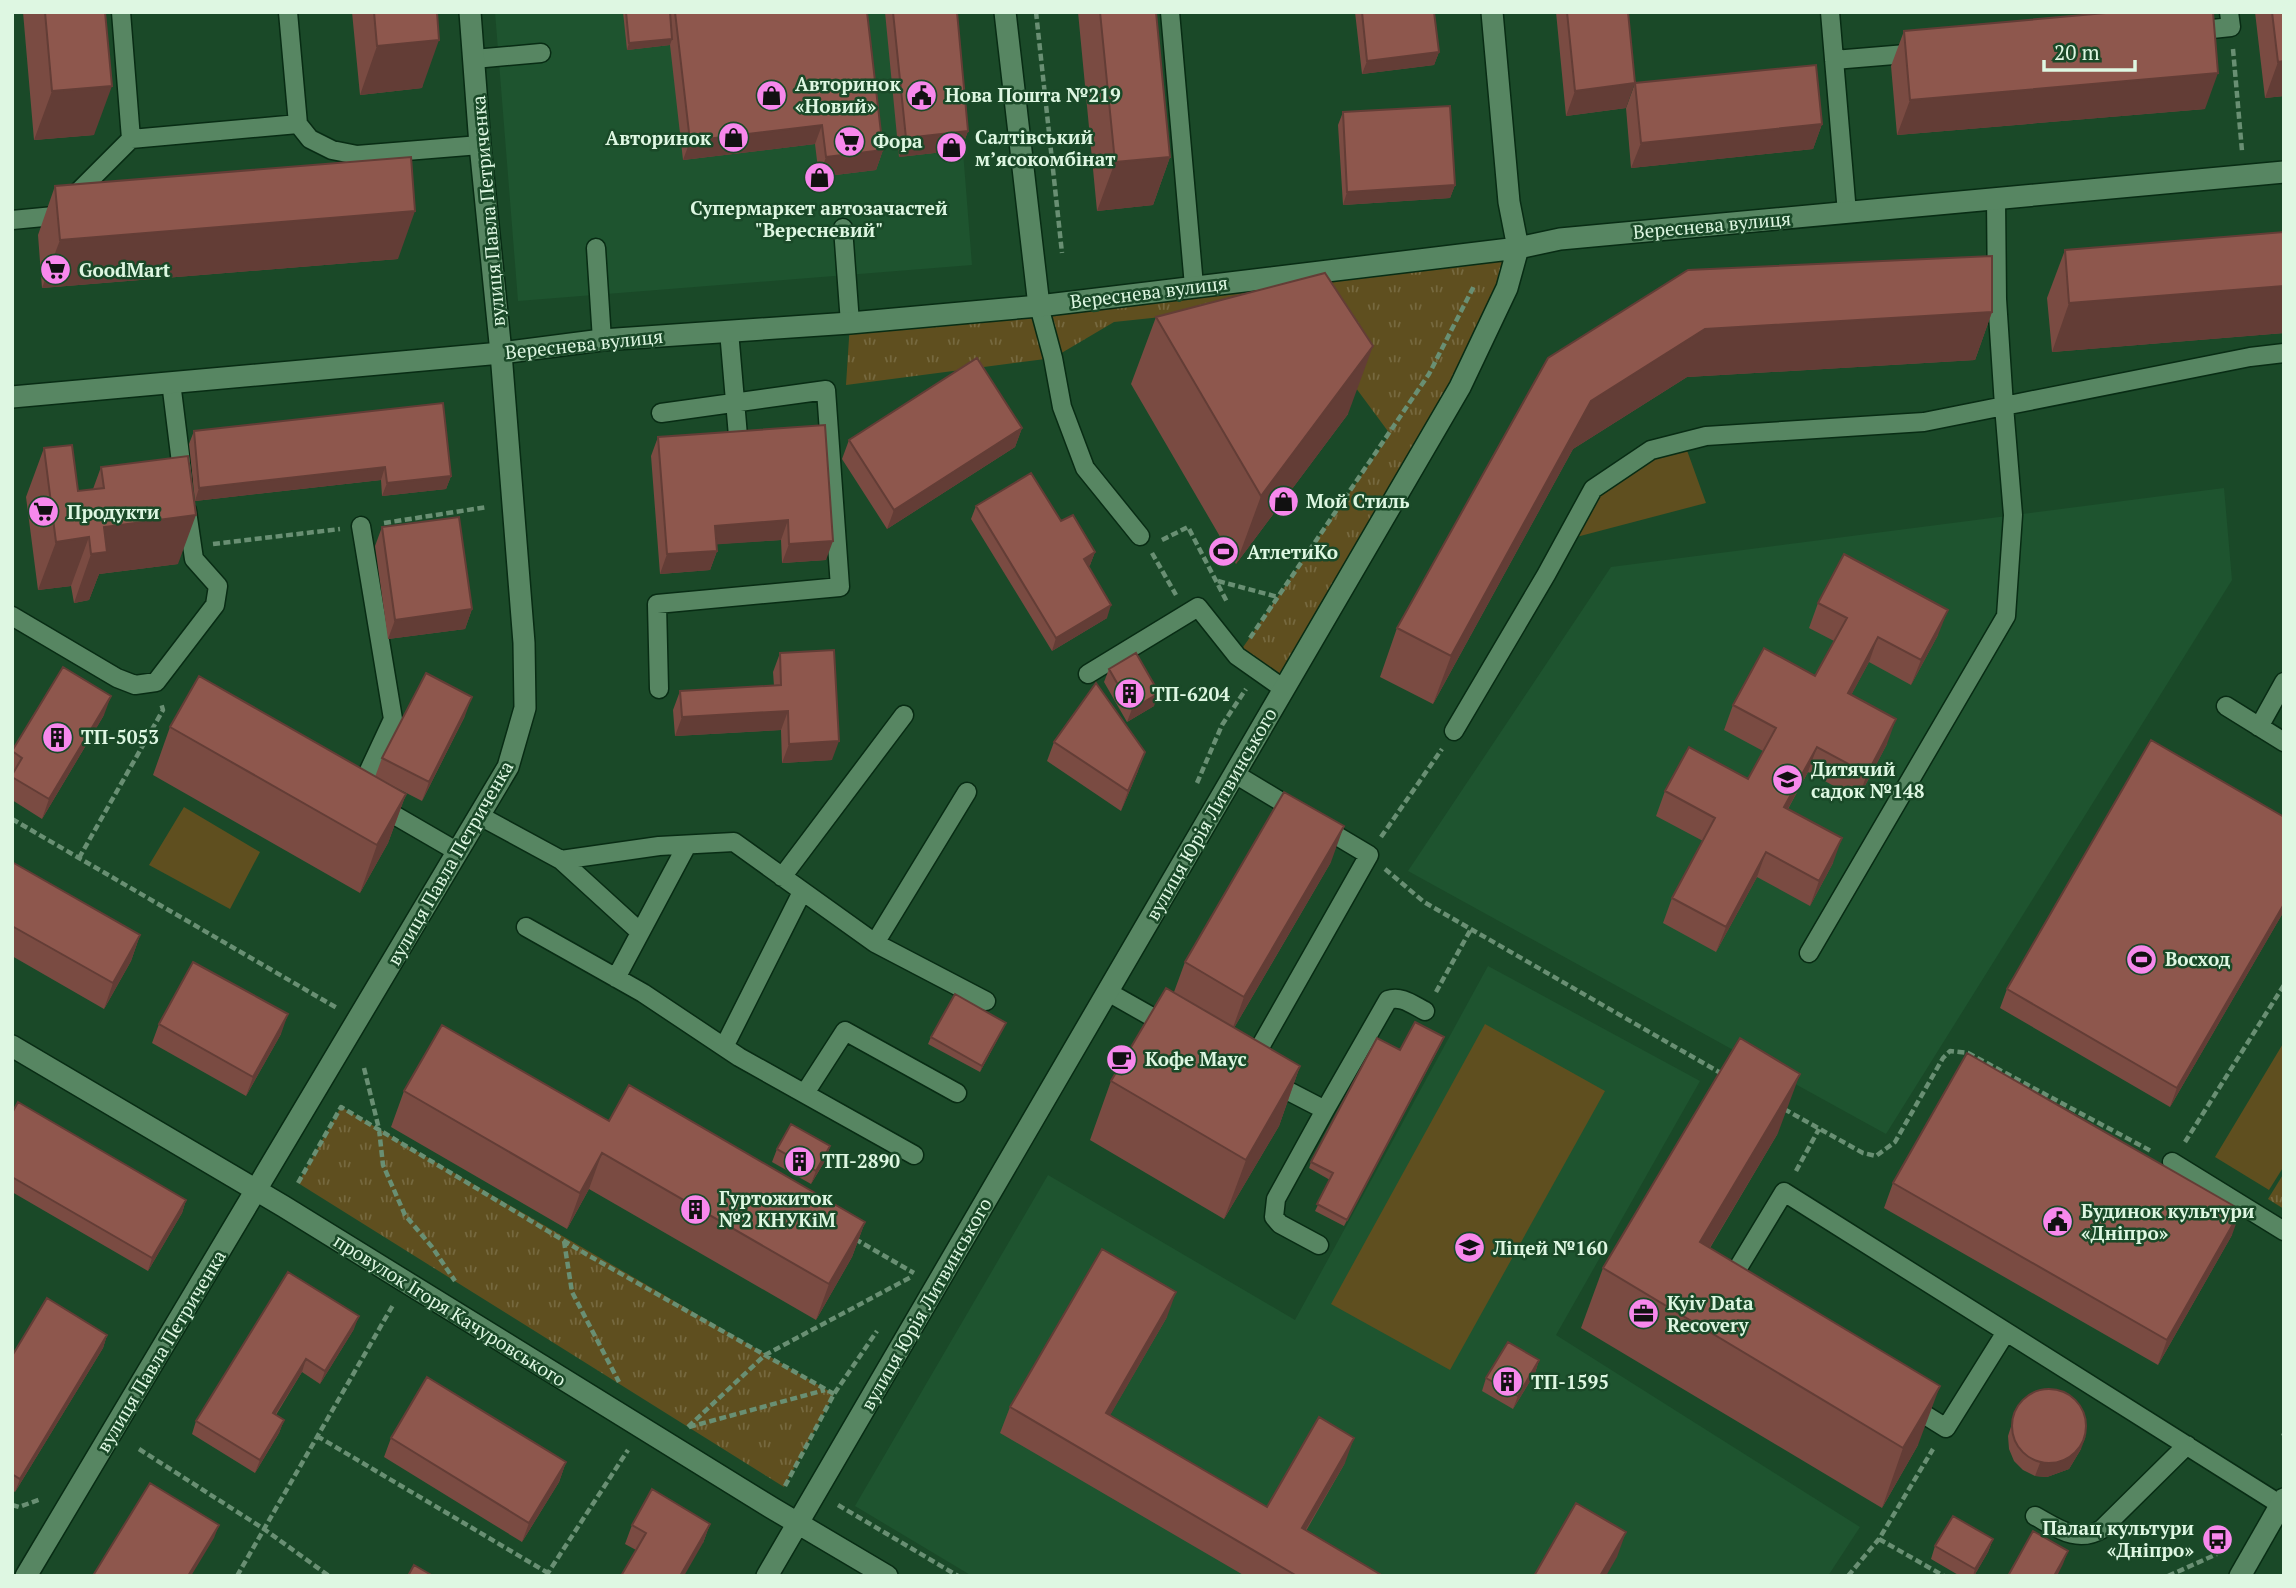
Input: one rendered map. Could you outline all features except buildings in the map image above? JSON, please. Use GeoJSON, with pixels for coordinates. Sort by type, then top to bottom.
{"type":"FeatureCollection","features":[{"type":"Feature","properties":{"kind":"street","name":"вулиця Павла Петриченка"},"geometry":{"type":"LineString","coordinates":[[26,1576],[509,768],[525,708],[524,643],[470,12]]}},
{"type":"Feature","properties":{"kind":"street"},"geometry":{"type":"LineString","coordinates":[[1005,12],[1040,306]]}},
{"type":"Feature","properties":{"kind":"street","name":"вулиця Юрія Литвинського"},"geometry":{"type":"LineString","coordinates":[[767,1576],[1460,387],[1507,288],[1518,248],[1509,202],[1492,12]]}},
{"type":"Feature","properties":{"kind":"street","name":"Вереснева вулиця"},"geometry":{"type":"LineString","coordinates":[[12,397],[501,353],[602,340],[850,323],[1040,306],[1518,248],[1560,239],[2284,172]]}},
{"type":"Feature","properties":{"kind":"street","name":"провулок Ігоря Качуровського"},"geometry":{"type":"LineString","coordinates":[[12,1046],[257,1192],[797,1524],[887,1576]]}},
{"type":"Feature","properties":{"kind":"street"},"geometry":{"type":"LineString","coordinates":[[2240,1576],[2282,1502]]}},
{"type":"Feature","properties":{"kind":"lane"},"geometry":{"type":"LineString","coordinates":[[121,12],[131,139]]}},
{"type":"Feature","properties":{"kind":"lane"},"geometry":{"type":"LineString","coordinates":[[288,12],[298,124],[310,139],[332,150],[357,155],[480,145]]}},
{"type":"Feature","properties":{"kind":"lane"},"geometry":{"type":"LineString","coordinates":[[1170,12],[1194,286]]}},
{"type":"Feature","properties":{"kind":"lane"},"geometry":{"type":"LineString","coordinates":[[1830,12],[1847,212]]}},
{"type":"Feature","properties":{"kind":"lane"},"geometry":{"type":"LineString","coordinates":[[2176,32],[2230,20]]}},
{"type":"Feature","properties":{"kind":"lane"},"geometry":{"type":"LineString","coordinates":[[1834,60],[1930,52]]}},
{"type":"Feature","properties":{"kind":"lane"},"geometry":{"type":"LineString","coordinates":[[474,59],[541,53]]}},
{"type":"Feature","properties":{"kind":"lane"},"geometry":{"type":"LineString","coordinates":[[12,220],[54,216],[131,139],[298,124]]}},
{"type":"Feature","properties":{"kind":"lane"},"geometry":{"type":"LineString","coordinates":[[1809,953],[2006,616],[2013,515],[1997,299],[1996,199]]}},
{"type":"Feature","properties":{"kind":"lane"},"geometry":{"type":"LineString","coordinates":[[843,228],[850,323]]}},
{"type":"Feature","properties":{"kind":"lane"},"geometry":{"type":"LineString","coordinates":[[596,248],[602,340]]}},
{"type":"Feature","properties":{"kind":"lane"},"geometry":{"type":"LineString","coordinates":[[1040,306],[1062,407],[1086,468],[1144,541]]}},
{"type":"Feature","properties":{"kind":"lane"},"geometry":{"type":"LineString","coordinates":[[729,331],[738,436]]}},
{"type":"Feature","properties":{"kind":"lane"},"geometry":{"type":"LineString","coordinates":[[1454,731],[1593,489],[1651,450],[1706,436],[1924,422],[2250,357],[2284,354]]}},
{"type":"Feature","properties":{"kind":"lane"},"geometry":{"type":"LineString","coordinates":[[12,616],[117,678],[135,685],[156,682],[215,605],[218,586],[194,559],[171,382]]}},
{"type":"Feature","properties":{"kind":"lane"},"geometry":{"type":"LineString","coordinates":[[659,689],[657,604],[840,587],[825,390],[661,413]]}},
{"type":"Feature","properties":{"kind":"lane"},"geometry":{"type":"LineString","coordinates":[[361,526],[393,719],[358,794],[458,852]]}},
{"type":"Feature","properties":{"kind":"lane"},"geometry":{"type":"LineString","coordinates":[[1088,674],[1198,607],[1237,656],[1284,689]]}},
{"type":"Feature","properties":{"kind":"lane"},"geometry":{"type":"LineString","coordinates":[[2259,727],[2284,682]]}},
{"type":"Feature","properties":{"kind":"lane"},"geometry":{"type":"LineString","coordinates":[[2226,706],[2284,742]]}},
{"type":"Feature","properties":{"kind":"lane"},"geometry":{"type":"LineString","coordinates":[[782,877],[904,715]]}},
{"type":"Feature","properties":{"kind":"lane"},"geometry":{"type":"LineString","coordinates":[[1235,774],[1369,855],[1240,1065],[1325,1110]]}},
{"type":"Feature","properties":{"kind":"lane"},"geometry":{"type":"LineString","coordinates":[[875,943],[967,792]]}},
{"type":"Feature","properties":{"kind":"lane"},"geometry":{"type":"LineString","coordinates":[[480,816],[561,860],[640,932]]}},
{"type":"Feature","properties":{"kind":"lane"},"geometry":{"type":"LineString","coordinates":[[561,860],[659,846],[734,842],[875,943],[986,1002]]}},
{"type":"Feature","properties":{"kind":"lane"},"geometry":{"type":"LineString","coordinates":[[616,978],[687,845]]}},
{"type":"Feature","properties":{"kind":"lane"},"geometry":{"type":"LineString","coordinates":[[724,1047],[802,892]]}},
{"type":"Feature","properties":{"kind":"lane"},"geometry":{"type":"LineString","coordinates":[[526,927],[616,978],[724,1047],[914,1154]]}},
{"type":"Feature","properties":{"kind":"lane"},"geometry":{"type":"LineString","coordinates":[[1108,992],[1180,1032]]}},
{"type":"Feature","properties":{"kind":"lane"},"geometry":{"type":"LineString","coordinates":[[1319,1245],[1280,1224],[1274,1217],[1273,1209],[1325,1110],[1388,1000],[1402,999],[1425,1011]]}},
{"type":"Feature","properties":{"kind":"lane"},"geometry":{"type":"LineString","coordinates":[[805,1093],[845,1031],[957,1093]]}},
{"type":"Feature","properties":{"kind":"lane"},"geometry":{"type":"LineString","coordinates":[[2172,1162],[2284,1231]]}},
{"type":"Feature","properties":{"kind":"lane"},"geometry":{"type":"LineString","coordinates":[[1745,1301],[1739,1296],[1734,1282],[1738,1268],[1784,1192],[2282,1502]]}},
{"type":"Feature","properties":{"kind":"lane"},"geometry":{"type":"LineString","coordinates":[[1889,1392],[1946,1428],[2006,1332]]}},
{"type":"Feature","properties":{"kind":"lane"},"geometry":{"type":"LineString","coordinates":[[2035,1516],[2073,1536],[2093,1534],[2102,1529],[2187,1445]]}},
{"type":"Feature","properties":{"kind":"path"},"geometry":{"type":"LineString","coordinates":[[1036,12],[1063,264]]}},
{"type":"Feature","properties":{"kind":"path"},"geometry":{"type":"LineString","coordinates":[[2230,20],[2242,151]]}},
{"type":"Feature","properties":{"kind":"path"},"geometry":{"type":"LineString","coordinates":[[1237,656],[1429,374],[1475,284]]}},
{"type":"Feature","properties":{"kind":"path"},"geometry":{"type":"LineString","coordinates":[[486,494],[487,508]]}},
{"type":"Feature","properties":{"kind":"path"},"geometry":{"type":"LineString","coordinates":[[1186,614],[1144,541],[1188,527],[1216,581],[1278,597]]}},
{"type":"Feature","properties":{"kind":"path"},"geometry":{"type":"LineString","coordinates":[[79,858],[163,710],[156,682]]}},
{"type":"Feature","properties":{"kind":"path"},"geometry":{"type":"LineString","coordinates":[[1454,731],[1369,855],[1424,902],[1735,1081]]}},
{"type":"Feature","properties":{"kind":"path"},"geometry":{"type":"LineString","coordinates":[[12,819],[359,1021]]}},
{"type":"Feature","properties":{"kind":"path"},"geometry":{"type":"LineString","coordinates":[[1425,1011],[1471,929]]}},
{"type":"Feature","properties":{"kind":"path"},"geometry":{"type":"LineString","coordinates":[[1783,1108],[1863,1153],[1876,1156],[1895,1142],[1943,1058],[1950,1051],[1961,1051],[2172,1162],[2284,985]]}},
{"type":"Feature","properties":{"kind":"path"},"geometry":{"type":"LineString","coordinates":[[329,1018],[342,995]]}},
{"type":"Feature","properties":{"kind":"path"},"geometry":{"type":"LineString","coordinates":[[364,1068],[379,1129],[383,1165],[405,1215],[432,1247],[455,1281],[473,1324]]}},
{"type":"Feature","properties":{"kind":"path"},"geometry":{"type":"LineString","coordinates":[[298,1183],[341,1107],[564,1240],[834,1394]]}},
{"type":"Feature","properties":{"kind":"path"},"geometry":{"type":"LineString","coordinates":[[1784,1192],[1819,1129]]}},
{"type":"Feature","properties":{"kind":"path"},"geometry":{"type":"LineString","coordinates":[[846,1233],[916,1274]]}},
{"type":"Feature","properties":{"kind":"path"},"geometry":{"type":"LineString","coordinates":[[564,1240],[572,1292],[620,1384]]}},
{"type":"Feature","properties":{"kind":"path"},"geometry":{"type":"LineString","coordinates":[[909,1285],[916,1274]]}},
{"type":"Feature","properties":{"kind":"path"},"geometry":{"type":"LineString","coordinates":[[688,1427],[765,1355],[916,1274]]}},
{"type":"Feature","properties":{"kind":"path"},"geometry":{"type":"LineString","coordinates":[[237,1576],[393,1305]]}},
{"type":"Feature","properties":{"kind":"path"},"geometry":{"type":"LineString","coordinates":[[784,1487],[834,1394],[879,1329]]}},
{"type":"Feature","properties":{"kind":"path"},"geometry":{"type":"LineString","coordinates":[[650,1433],[688,1427],[826,1390]]}},
{"type":"Feature","properties":{"kind":"path"},"geometry":{"type":"LineString","coordinates":[[1849,1576],[1879,1539],[1946,1428]]}},
{"type":"Feature","properties":{"kind":"path"},"geometry":{"type":"LineString","coordinates":[[317,1436],[547,1574],[628,1450]]}},
{"type":"Feature","properties":{"kind":"path"},"geometry":{"type":"LineString","coordinates":[[139,1449],[264,1529],[329,1576]]}},
{"type":"Feature","properties":{"kind":"path"},"geometry":{"type":"LineString","coordinates":[[12,1505],[19,1507],[41,1499]]}},
{"type":"Feature","properties":{"kind":"path"},"geometry":{"type":"LineString","coordinates":[[846,1509],[958,1576]]}},
{"type":"Feature","properties":{"kind":"path"},"geometry":{"type":"LineString","coordinates":[[1879,1539],[1944,1576]]}},
{"type":"Feature","properties":{"kind":"path"},"geometry":{"type":"LineString","coordinates":[[2168,1576],[2217,1554]]}},
{"type":"Feature","properties":{"kind":"shaded area","name":"Авторинок"},"geometry":{"type":"Polygon","coordinates":[[[495,12],[952,12],[972,265],[518,301],[495,12]]]}},
{"type":"Feature","properties":{"kind":"shaded area","name":"Дитячий садок №148"},"geometry":{"type":"Polygon","coordinates":[[[2224,488],[2232,580],[1886,1134],[1408,871],[1611,567],[2224,488]]]}},
{"type":"Feature","properties":{"kind":"shaded area","name":"Ліцей №160"},"geometry":{"type":"Polygon","coordinates":[[[1488,966],[1700,1081],[1556,1335],[1860,1527],[1828,1576],[972,1576],[855,1506],[1048,1175],[1295,1320],[1488,966]]]}},
{"type":"Feature","properties":{"kind":"green space"},"geometry":{"type":"Polygon","coordinates":[[[1518,248],[1460,386],[1284,689],[1237,656],[1390,434],[1293,303],[1114,322],[1053,358],[846,385],[850,323],[1518,248]]]}},
{"type":"Feature","properties":{"kind":"green space"},"geometry":{"type":"Polygon","coordinates":[[[1684,442],[1706,503],[1565,540],[1593,489],[1684,442]]]}},
{"type":"Feature","properties":{"kind":"green space"},"geometry":{"type":"Polygon","coordinates":[[[184,807],[260,852],[230,909],[149,865],[184,807]]]}},
{"type":"Feature","properties":{"kind":"green space"},"geometry":{"type":"Polygon","coordinates":[[[1485,1024],[1605,1091],[1450,1370],[1331,1304],[1485,1024]]]}},
{"type":"Feature","properties":{"kind":"green space"},"geometry":{"type":"Polygon","coordinates":[[[2284,1042],[2284,1166],[2269,1190],[2215,1157],[2284,1042]]]}},
{"type":"Feature","properties":{"kind":"green space"},"geometry":{"type":"Polygon","coordinates":[[[341,1107],[834,1394],[784,1487],[298,1183],[341,1107]]]}},
{"type":"Feature","properties":{"kind":"green space"},"geometry":{"type":"Polygon","coordinates":[[[2284,1173],[2284,1209],[2268,1199],[2284,1173]]]}},
{"type":"Feature","properties":{"kind":"place","name":"Авторинок «Новий»"},"geometry":{"type":"Point","coordinates":[772,95]}},
{"type":"Feature","properties":{"kind":"place","name":"Нова Пошта №219"},"geometry":{"type":"Point","coordinates":[922,95]}},
{"type":"Feature","properties":{"kind":"place","name":"Авторинок"},"geometry":{"type":"Point","coordinates":[734,138]}},
{"type":"Feature","properties":{"kind":"place","name":"Фора"},"geometry":{"type":"Point","coordinates":[850,141]}},
{"type":"Feature","properties":{"kind":"place","name":"Салтівський мʼясокомбінат"},"geometry":{"type":"Point","coordinates":[952,148]}},
{"type":"Feature","properties":{"kind":"place","name":"Супермаркет автозачастей \"Вересневий\""},"geometry":{"type":"Point","coordinates":[819,177]}},
{"type":"Feature","properties":{"kind":"place","name":"GoodMart"},"geometry":{"type":"Point","coordinates":[56,270]}},
{"type":"Feature","properties":{"kind":"place","name":"Мой Стиль"},"geometry":{"type":"Point","coordinates":[1283,501]}},
{"type":"Feature","properties":{"kind":"place","name":"Продукти"},"geometry":{"type":"Point","coordinates":[44,512]}},
{"type":"Feature","properties":{"kind":"place","name":"АтлетиКо"},"geometry":{"type":"Point","coordinates":[1224,552]}},
{"type":"Feature","properties":{"kind":"place","name":"ТП-6204"},"geometry":{"type":"Point","coordinates":[1129,694]}},
{"type":"Feature","properties":{"kind":"place","name":"ТП-5053"},"geometry":{"type":"Point","coordinates":[58,737]}},
{"type":"Feature","properties":{"kind":"place","name":"Дитячий садок №148"},"geometry":{"type":"Point","coordinates":[1788,780]}},
{"type":"Feature","properties":{"kind":"place","name":"Восход"},"geometry":{"type":"Point","coordinates":[2142,959]}},
{"type":"Feature","properties":{"kind":"place","name":"Кофе Маус"},"geometry":{"type":"Point","coordinates":[1122,1059]}},
{"type":"Feature","properties":{"kind":"place","name":"ТП-2890"},"geometry":{"type":"Point","coordinates":[799,1161]}},
{"type":"Feature","properties":{"kind":"place","name":"Гуртожиток №2 КНУКіМ"},"geometry":{"type":"Point","coordinates":[696,1209]}},
{"type":"Feature","properties":{"kind":"place","name":"Будинок культури «Дніпро»"},"geometry":{"type":"Point","coordinates":[2058,1222]}},
{"type":"Feature","properties":{"kind":"place","name":"Ліцей №160"},"geometry":{"type":"Point","coordinates":[1470,1248]}},
{"type":"Feature","properties":{"kind":"place","name":"Kyiv Data Recovery"},"geometry":{"type":"Point","coordinates":[1644,1314]}},
{"type":"Feature","properties":{"kind":"place","name":"ТП-1595"},"geometry":{"type":"Point","coordinates":[1508,1382]}},
{"type":"Feature","properties":{"kind":"place","name":"Палац культури «Дніпро»"},"geometry":{"type":"Point","coordinates":[2217,1539]}}]}
